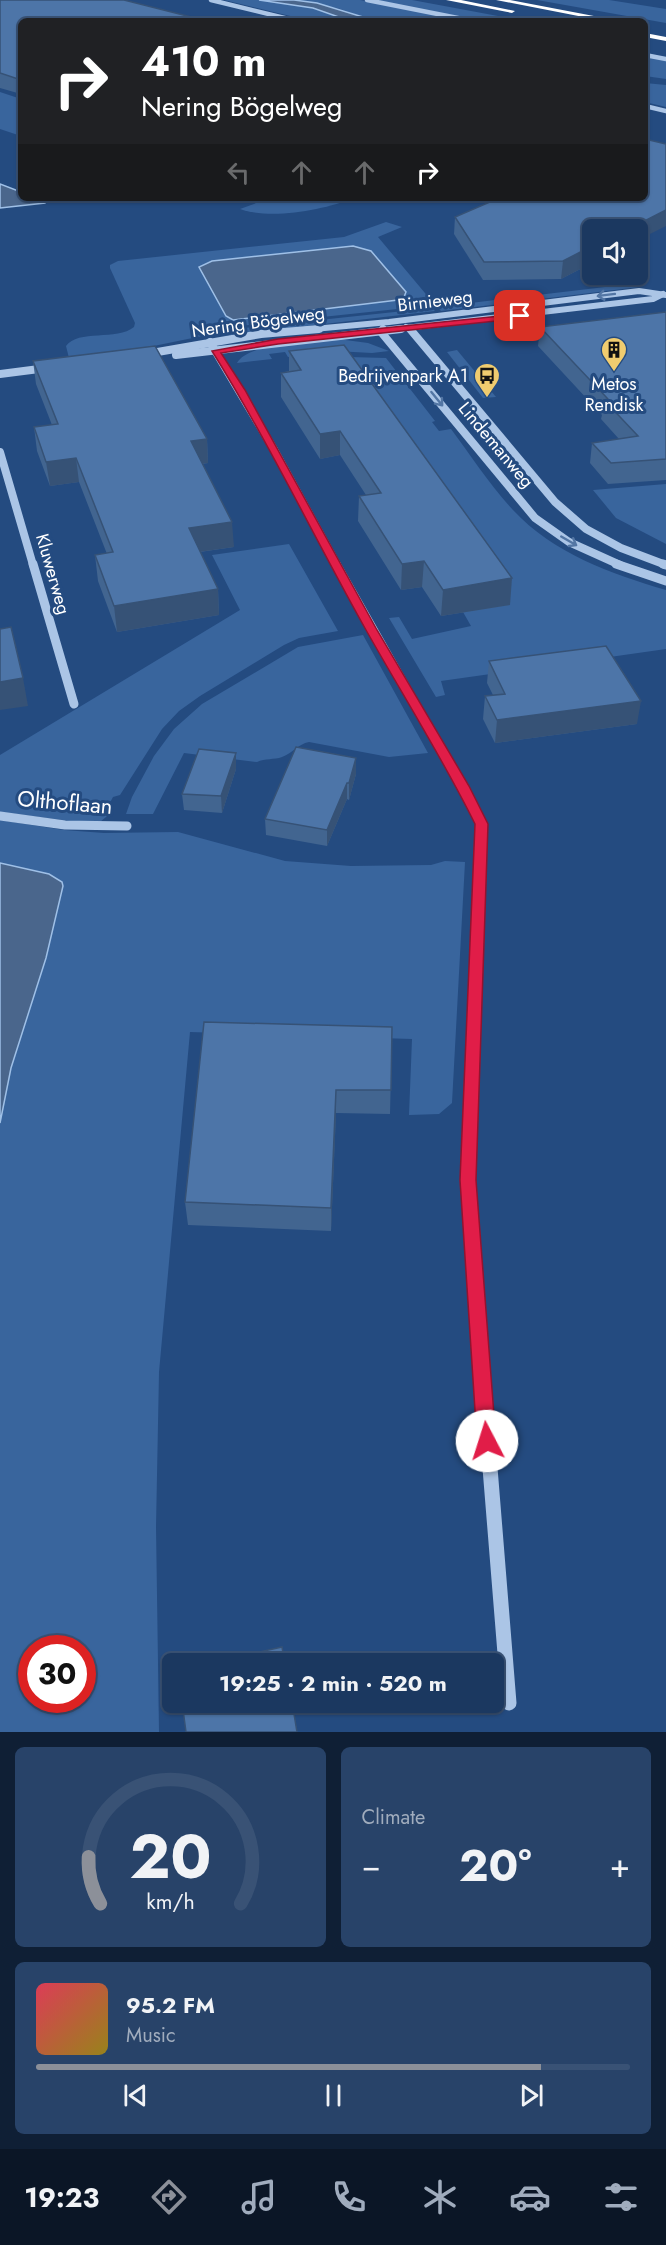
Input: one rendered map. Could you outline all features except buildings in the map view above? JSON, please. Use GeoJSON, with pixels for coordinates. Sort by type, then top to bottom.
{"type":"FeatureCollection","features":[{"type":"Feature","properties":{"kind":"highway"},"geometry":{"type":"LineString","coordinates":[[449,0],[549,18]]}},
{"type":"Feature","properties":{"kind":"highway"},"geometry":{"type":"LineString","coordinates":[[499,0],[599,18]]}},
{"type":"Feature","properties":{"kind":"highway"},"geometry":{"type":"LineString","coordinates":[[648,27],[666,30]]}},
{"type":"Feature","properties":{"kind":"highway"},"geometry":{"type":"LineString","coordinates":[[648,36],[666,39]]}},
{"type":"Feature","properties":{"kind":"street"},"geometry":{"type":"LineString","coordinates":[[211,0],[285,18]]}},
{"type":"Feature","properties":{"kind":"street"},"geometry":{"type":"LineString","coordinates":[[367,0],[458,18]]}},
{"type":"Feature","properties":{"kind":"street"},"geometry":{"type":"LineString","coordinates":[[648,56],[666,59]]}},
{"type":"Feature","properties":{"kind":"street"},"geometry":{"type":"LineString","coordinates":[[648,107],[666,111]]}},
{"type":"Feature","properties":{"kind":"street","name":"Birnieweg"},"geometry":{"type":"LineString","coordinates":[[389,322],[639,291],[665,294]]}},
{"type":"Feature","properties":{"kind":"street","name":"Birnieweg"},"geometry":{"type":"LineString","coordinates":[[410,328],[642,301],[665,294]]}},
{"type":"Feature","properties":{"kind":"street"},"geometry":{"type":"LineString","coordinates":[[381,332],[389,322],[410,328]]}},
{"type":"Feature","properties":{"kind":"street","name":"Nering Bögelweg"},"geometry":{"type":"LineString","coordinates":[[389,322],[261,334],[213,347],[133,357],[410,328]]}},
{"type":"Feature","properties":{"kind":"street","name":"Lindemanweg"},"geometry":{"type":"LineString","coordinates":[[410,328],[555,502],[586,529],[621,548],[666,565]]}},
{"type":"Feature","properties":{"kind":"street","name":"Lindemanweg"},"geometry":{"type":"LineString","coordinates":[[381,332],[535,518],[569,542],[596,555],[666,581]]}},
{"type":"Feature","properties":{"kind":"street"},"geometry":{"type":"LineString","coordinates":[[213,347],[240,390],[372,630],[462,786],[481,824],[468,1180],[476,1310],[509,1703]]}},
{"type":"Feature","properties":{"kind":"street"},"geometry":{"type":"LineString","coordinates":[[0,374],[56,367]]}},
{"type":"Feature","properties":{"kind":"street","name":"Kluwerweg"},"geometry":{"type":"LineString","coordinates":[[0,452],[74,704]]}},
{"type":"Feature","properties":{"kind":"street","name":"Olthoflaan"},"geometry":{"type":"LineString","coordinates":[[0,816],[65,825],[127,826]]}},
{"type":"Feature","properties":{"kind":"shaded area"},"geometry":{"type":"Polygon","coordinates":[[[224,0],[259,0],[306,6],[341,18],[299,18],[224,0]]]}},
{"type":"Feature","properties":{"kind":"shaded area"},"geometry":{"type":"Polygon","coordinates":[[[259,0],[294,0],[317,3],[366,18],[341,18],[313,8],[259,0]]]}},
{"type":"Feature","properties":{"kind":"shaded area"},"geometry":{"type":"Polygon","coordinates":[[[294,0],[360,0],[450,18],[367,18],[337,8],[294,0]]]}},
{"type":"Feature","properties":{"kind":"shaded area"},"geometry":{"type":"Polygon","coordinates":[[[375,0],[412,0],[509,18],[467,18],[375,0]]]}},
{"type":"Feature","properties":{"kind":"shaded area"},"geometry":{"type":"Polygon","coordinates":[[[537,0],[609,0],[666,9],[666,23],[537,0]]]}},
{"type":"Feature","properties":{"kind":"shaded area"},"geometry":{"type":"Polygon","coordinates":[[[648,57],[666,60],[666,79],[648,76],[648,57]]]}},
{"type":"Feature","properties":{"kind":"shaded area"},"geometry":{"type":"Polygon","coordinates":[[[648,83],[666,85],[666,107],[648,103],[648,83]]]}},
{"type":"Feature","properties":{"kind":"shaded area"},"geometry":{"type":"Polygon","coordinates":[[[0,92],[18,98],[18,135],[0,129],[0,92]]]}},
{"type":"Feature","properties":{"kind":"shaded area"},"geometry":{"type":"Polygon","coordinates":[[[0,184],[18,191],[18,201],[46,201],[45,203],[0,208],[0,184]]]}},
{"type":"Feature","properties":{"kind":"shaded area"},"geometry":{"type":"Polygon","coordinates":[[[262,201],[344,201],[313,210],[282,214],[240,209],[262,201]]]}},
{"type":"Feature","properties":{"kind":"shaded area"},"geometry":{"type":"Polygon","coordinates":[[[386,222],[402,227],[378,237],[435,305],[220,328],[217,333],[139,349],[69,358],[66,346],[72,341],[88,336],[127,331],[134,327],[135,323],[110,268],[110,265],[118,261],[344,237],[386,222]]]}},
{"type":"Feature","properties":{"kind":"shaded area"},"geometry":{"type":"Polygon","coordinates":[[[353,246],[371,251],[406,292],[404,297],[398,300],[233,320],[226,316],[199,267],[212,261],[353,246]]]}},
{"type":"Feature","properties":{"kind":"shaded area"},"geometry":{"type":"Polygon","coordinates":[[[622,285],[639,285],[639,287],[441,311],[437,307],[622,285]]]}},
{"type":"Feature","properties":{"kind":"shaded area"},"geometry":{"type":"Polygon","coordinates":[[[432,308],[435,311],[223,336],[222,333],[226,333],[225,330],[432,308]]]}},
{"type":"Feature","properties":{"kind":"shaded area"},"geometry":{"type":"Polygon","coordinates":[[[338,339],[368,343],[389,351],[372,353],[335,351],[288,357],[285,352],[269,354],[272,359],[237,363],[244,356],[268,347],[338,339]]]}},
{"type":"Feature","properties":{"kind":"shaded area"},"geometry":{"type":"Polygon","coordinates":[[[457,350],[496,397],[483,398],[447,352],[457,350]]]}},
{"type":"Feature","properties":{"kind":"shaded area"},"geometry":{"type":"Polygon","coordinates":[[[349,357],[386,358],[435,421],[432,422],[439,431],[451,429],[513,510],[546,538],[564,550],[604,569],[666,590],[666,649],[441,681],[445,695],[436,697],[389,618],[399,617],[412,639],[471,626],[349,357]]]}},
{"type":"Feature","properties":{"kind":"shaded area"},"geometry":{"type":"Polygon","coordinates":[[[666,484],[666,544],[616,518],[593,490],[666,484]]]}},
{"type":"Feature","properties":{"kind":"shaded area"},"geometry":{"type":"Polygon","coordinates":[[[289,544],[338,631],[299,638],[284,645],[179,711],[162,729],[120,795],[113,797],[106,810],[112,812],[100,822],[78,822],[0,812],[0,755],[240,610],[212,555],[289,544]]]}},
{"type":"Feature","properties":{"kind":"shaded area"},"geometry":{"type":"Polygon","coordinates":[[[363,635],[428,753],[389,757],[309,742],[282,757],[257,762],[184,753],[153,814],[126,814],[132,797],[154,756],[174,729],[202,704],[298,647],[363,635]]]}},
{"type":"Feature","properties":{"kind":"shaded area"},"geometry":{"type":"Polygon","coordinates":[[[0,820],[64,830],[104,833],[178,832],[285,861],[351,866],[431,865],[445,861],[465,862],[452,1103],[439,1114],[409,1115],[412,1039],[190,1032],[159,1372],[156,1527],[159,1732],[0,1732],[0,1123],[11,1068],[46,958],[63,886],[62,882],[49,874],[0,863],[0,820]]]}},
{"type":"Feature","properties":{"kind":"shaded area"},"geometry":{"type":"Polygon","coordinates":[[[0,863],[49,874],[62,882],[63,886],[46,958],[11,1068],[0,1123],[0,863]]]}},
{"type":"Feature","properties":{"kind":"place","name":"Metos Rendisk"},"geometry":{"type":"Point","coordinates":[614,373]}},
{"type":"Feature","properties":{"kind":"place","name":"Bedrijvenpark A1"},"geometry":{"type":"Point","coordinates":[487,399]}},
{"type":"Feature","properties":{"kind":"route"},"geometry":{"type":"LineString","coordinates":[[487,1441],[468,1180],[474,1078],[481,824],[474,807],[413,704],[240,390],[216,351],[278,342],[520,316]]}}]}
